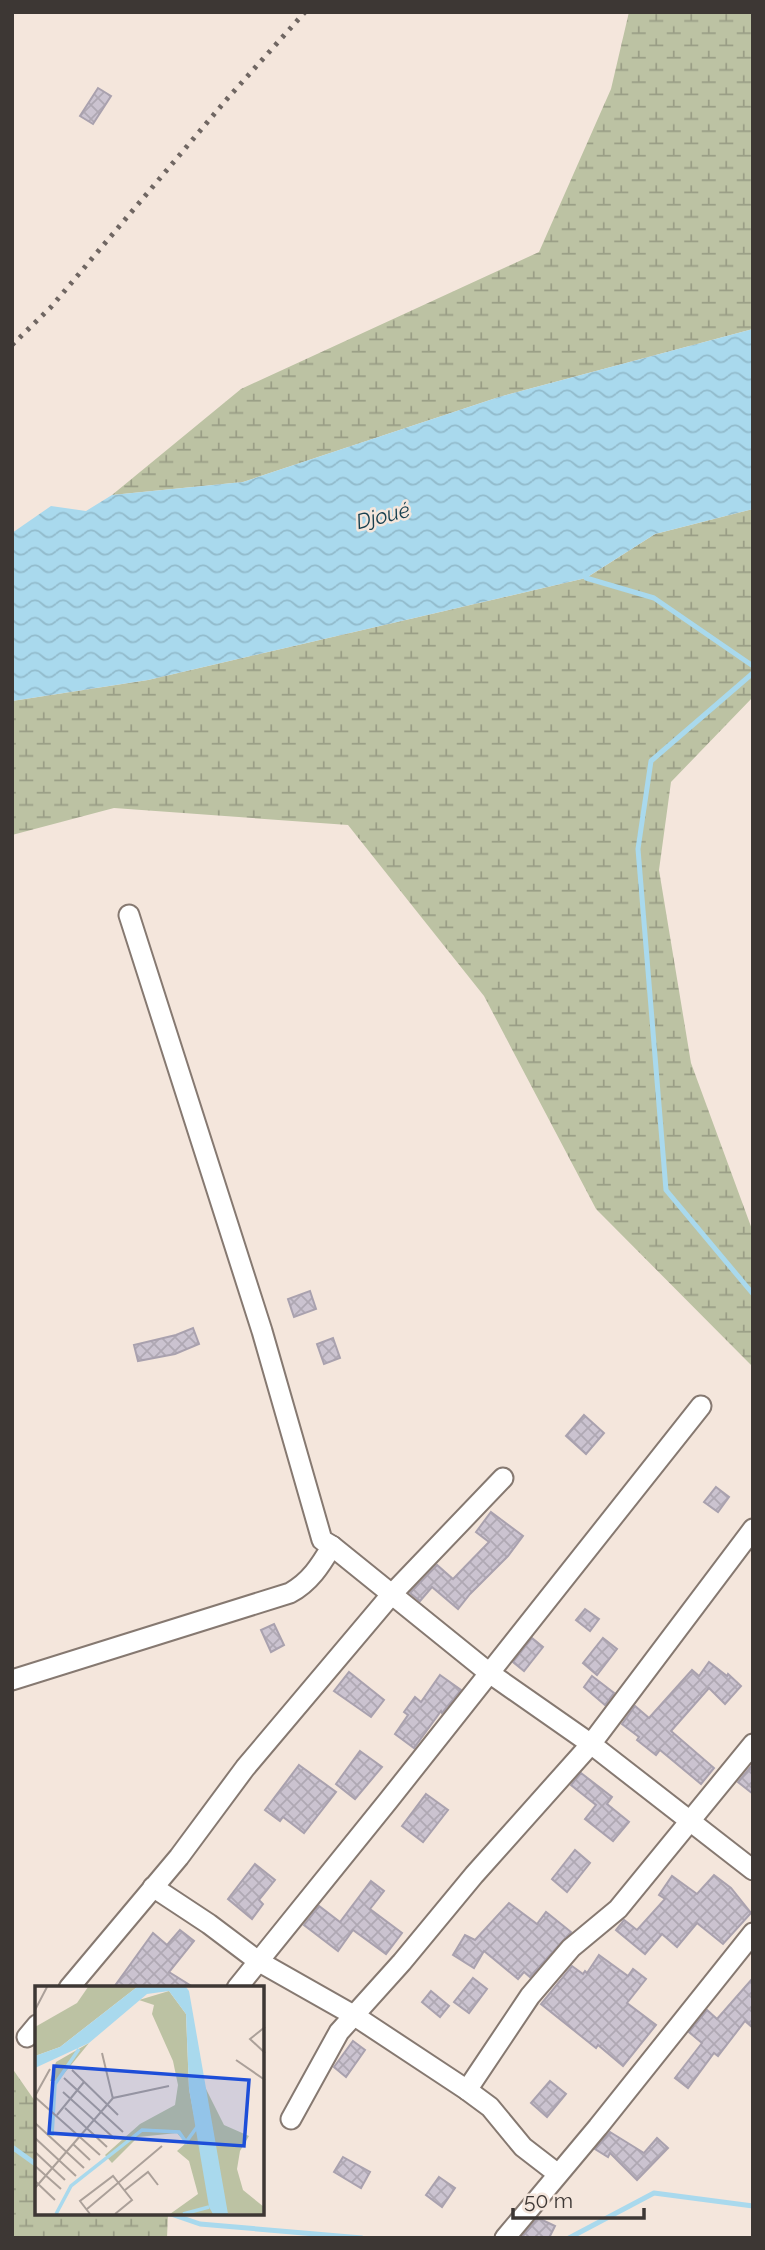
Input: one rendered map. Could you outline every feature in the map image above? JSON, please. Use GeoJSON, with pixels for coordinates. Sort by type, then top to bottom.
{"type":"FeatureCollection","features":[{"type":"Feature","properties":{"kind":"street"},"geometry":{"type":"LineString","coordinates":[[129,915],[262,1331],[321,1540],[332,1546],[488,1672],[591,1744],[753,1870]]}},
{"type":"Feature","properties":{"kind":"street"},"geometry":{"type":"LineString","coordinates":[[238,1986],[388,1801],[701,1405]]}},
{"type":"Feature","properties":{"kind":"street"},"geometry":{"type":"LineString","coordinates":[[70,1986],[179,1857],[245,1768],[391,1595],[503,1478]]}},
{"type":"Feature","properties":{"kind":"street"},"geometry":{"type":"LineString","coordinates":[[292,2119],[339,2032],[591,1744],[753,1529]]}},
{"type":"Feature","properties":{"kind":"street"},"geometry":{"type":"LineString","coordinates":[[12,1680],[290,1593],[304,1585],[317,1571],[332,1546]]}},
{"type":"Feature","properties":{"kind":"street"},"geometry":{"type":"LineString","coordinates":[[467,2090],[530,1996],[572,1948],[618,1909],[753,1744]]}},
{"type":"Feature","properties":{"kind":"street"},"geometry":{"type":"LineString","coordinates":[[153,1887],[258,1961],[355,2016],[467,2090],[489,2107],[523,2147],[558,2174]]}},
{"type":"Feature","properties":{"kind":"street"},"geometry":{"type":"LineString","coordinates":[[505,2238],[753,1933]]}},
{"type":"Feature","properties":{"kind":"green space"},"geometry":{"type":"Polygon","coordinates":[[[629,12],[753,12],[753,329],[499,397],[243,482],[112,495],[241,389],[539,252],[611,89],[629,12]]]}},
{"type":"Feature","properties":{"kind":"green space"},"geometry":{"type":"Polygon","coordinates":[[[753,509],[753,697],[671,782],[659,870],[691,1063],[753,1232],[753,1367],[596,1209],[484,996],[348,825],[114,808],[12,835],[12,701],[148,680],[586,578],[655,534],[753,509]]]}},
{"type":"Feature","properties":{"kind":"green space"},"geometry":{"type":"Polygon","coordinates":[[[12,2068],[35,2101],[35,2215],[168,2215],[167,2238],[12,2238],[12,2068]]]}},
{"type":"Feature","properties":{"kind":"water","name":"Djoué"},"geometry":{"type":"Polygon","coordinates":[[[753,329],[753,509],[655,534],[586,578],[148,680],[12,701],[12,533],[51,506],[86,511],[112,495],[243,482],[499,397],[753,329]]]}},
{"type":"Feature","properties":{"kind":"building"},"geometry":{"type":"Polygon","coordinates":[[[98,88],[111,96],[93,124],[80,116],[98,88]]]}},
{"type":"Feature","properties":{"kind":"building"},"geometry":{"type":"Polygon","coordinates":[[[310,1291],[316,1309],[294,1317],[288,1299],[310,1291]]]}},
{"type":"Feature","properties":{"kind":"building"},"geometry":{"type":"Polygon","coordinates":[[[193,1328],[199,1344],[175,1354],[138,1361],[134,1345],[193,1328]]]}},
{"type":"Feature","properties":{"kind":"building"},"geometry":{"type":"Polygon","coordinates":[[[333,1338],[340,1358],[324,1364],[317,1344],[333,1338]]]}},
{"type":"Feature","properties":{"kind":"building"},"geometry":{"type":"Polygon","coordinates":[[[584,1415],[604,1433],[586,1454],[566,1436],[584,1415]]]}},
{"type":"Feature","properties":{"kind":"building"},"geometry":{"type":"Polygon","coordinates":[[[716,1487],[729,1497],[718,1512],[704,1502],[716,1487]]]}},
{"type":"Feature","properties":{"kind":"building"},"geometry":{"type":"Polygon","coordinates":[[[491,1512],[523,1536],[458,1609],[432,1587],[420,1601],[410,1593],[437,1565],[453,1579],[489,1542],[476,1532],[491,1512]]]}},
{"type":"Feature","properties":{"kind":"building"},"geometry":{"type":"Polygon","coordinates":[[[585,1609],[599,1619],[590,1631],[576,1620],[585,1609]]]}},
{"type":"Feature","properties":{"kind":"building"},"geometry":{"type":"Polygon","coordinates":[[[274,1624],[284,1645],[271,1652],[261,1630],[274,1624]]]}},
{"type":"Feature","properties":{"kind":"building"},"geometry":{"type":"Polygon","coordinates":[[[532,1638],[543,1647],[524,1671],[513,1662],[532,1638]]]}},
{"type":"Feature","properties":{"kind":"building"},"geometry":{"type":"Polygon","coordinates":[[[603,1638],[617,1649],[597,1675],[583,1663],[603,1638]]]}},
{"type":"Feature","properties":{"kind":"building"},"geometry":{"type":"Polygon","coordinates":[[[709,1662],[741,1686],[725,1704],[709,1688],[671,1731],[714,1768],[701,1784],[660,1750],[656,1755],[622,1724],[635,1706],[649,1718],[692,1670],[699,1676],[709,1662]]]}},
{"type":"Feature","properties":{"kind":"building"},"geometry":{"type":"Polygon","coordinates":[[[349,1672],[384,1700],[371,1717],[334,1691],[349,1672]]]}},
{"type":"Feature","properties":{"kind":"building"},"geometry":{"type":"Polygon","coordinates":[[[440,1675],[461,1690],[442,1713],[441,1711],[414,1748],[395,1734],[408,1715],[404,1712],[415,1697],[421,1702],[440,1675]]]}},
{"type":"Feature","properties":{"kind":"building"},"geometry":{"type":"Polygon","coordinates":[[[592,1676],[614,1693],[605,1705],[584,1687],[592,1676]]]}},
{"type":"Feature","properties":{"kind":"building"},"geometry":{"type":"Polygon","coordinates":[[[360,1751],[382,1767],[355,1799],[336,1784],[360,1751]]]}},
{"type":"Feature","properties":{"kind":"building"},"geometry":{"type":"Polygon","coordinates":[[[753,1764],[753,1794],[738,1782],[753,1764]]]}},
{"type":"Feature","properties":{"kind":"building"},"geometry":{"type":"Polygon","coordinates":[[[299,1765],[336,1792],[304,1833],[283,1817],[280,1821],[265,1810],[299,1765]]]}},
{"type":"Feature","properties":{"kind":"building"},"geometry":{"type":"Polygon","coordinates":[[[581,1773],[612,1797],[607,1804],[629,1822],[613,1841],[585,1819],[596,1805],[571,1785],[581,1773]]]}},
{"type":"Feature","properties":{"kind":"building"},"geometry":{"type":"Polygon","coordinates":[[[426,1794],[448,1810],[423,1842],[402,1826],[426,1794]]]}},
{"type":"Feature","properties":{"kind":"building"},"geometry":{"type":"Polygon","coordinates":[[[575,1850],[590,1863],[567,1892],[552,1879],[575,1850]]]}},
{"type":"Feature","properties":{"kind":"building"},"geometry":{"type":"Polygon","coordinates":[[[255,1864],[275,1880],[259,1900],[263,1904],[252,1919],[228,1899],[255,1864]]]}},
{"type":"Feature","properties":{"kind":"building"},"geometry":{"type":"Polygon","coordinates":[[[714,1875],[731,1888],[751,1913],[723,1944],[697,1923],[677,1947],[662,1934],[645,1954],[616,1930],[624,1920],[637,1930],[665,1899],[659,1895],[672,1876],[697,1894],[714,1875]]]}},
{"type":"Feature","properties":{"kind":"building"},"geometry":{"type":"Polygon","coordinates":[[[371,1881],[384,1891],[370,1909],[402,1933],[386,1954],[353,1930],[338,1951],[304,1925],[319,1906],[340,1922],[371,1881]]]}},
{"type":"Feature","properties":{"kind":"building"},"geometry":{"type":"Polygon","coordinates":[[[509,1903],[537,1924],[546,1912],[571,1932],[530,1977],[524,1972],[518,1979],[484,1951],[474,1968],[453,1955],[465,1935],[475,1940],[509,1903]]]}},
{"type":"Feature","properties":{"kind":"building"},"geometry":{"type":"Polygon","coordinates":[[[180,1930],[194,1941],[169,1972],[191,1986],[115,1986],[153,1933],[167,1945],[180,1930]]]}},
{"type":"Feature","properties":{"kind":"building"},"geometry":{"type":"Polygon","coordinates":[[[599,1955],[628,1976],[633,1969],[646,1979],[627,2003],[656,2025],[623,2066],[541,2004],[572,1966],[583,1974],[585,1971],[587,1973],[599,1955]]]}},
{"type":"Feature","properties":{"kind":"building"},"geometry":{"type":"Polygon","coordinates":[[[473,1978],[487,1989],[469,2013],[454,2002],[473,1978]]]}},
{"type":"Feature","properties":{"kind":"building"},"geometry":{"type":"Polygon","coordinates":[[[753,1978],[753,2028],[745,2021],[718,2056],[714,2053],[688,2088],[675,2078],[702,2043],[689,2032],[707,2010],[717,2019],[753,1978]]]}},
{"type":"Feature","properties":{"kind":"building"},"geometry":{"type":"Polygon","coordinates":[[[431,1991],[449,2006],[440,2017],[422,2002],[431,1991]]]}},
{"type":"Feature","properties":{"kind":"building"},"geometry":{"type":"Polygon","coordinates":[[[353,2041],[365,2050],[346,2077],[334,2067],[353,2041]]]}},
{"type":"Feature","properties":{"kind":"building"},"geometry":{"type":"Polygon","coordinates":[[[550,2081],[566,2094],[547,2117],[531,2103],[550,2081]]]}},
{"type":"Feature","properties":{"kind":"building"},"geometry":{"type":"Polygon","coordinates":[[[610,2132],[644,2153],[657,2138],[668,2148],[637,2180],[610,2153],[608,2157],[595,2149],[610,2132]]]}},
{"type":"Feature","properties":{"kind":"building"},"geometry":{"type":"Polygon","coordinates":[[[343,2157],[370,2172],[361,2188],[334,2172],[343,2157]]]}},
{"type":"Feature","properties":{"kind":"building"},"geometry":{"type":"Polygon","coordinates":[[[439,2177],[455,2188],[442,2207],[426,2195],[439,2177]]]}},
{"type":"Feature","properties":{"kind":"building"},"geometry":{"type":"Polygon","coordinates":[[[538,2218],[555,2226],[549,2238],[521,2238],[538,2218]]]}},
{"type":"Feature","properties":{"kind":"waterway"},"geometry":{"type":"LineString","coordinates":[[585,573],[586,578],[654,598],[753,666]]}},
{"type":"Feature","properties":{"kind":"waterway"},"geometry":{"type":"LineString","coordinates":[[753,673],[651,761],[638,849],[666,1190],[753,1294]]}},
{"type":"Feature","properties":{"kind":"waterway"},"geometry":{"type":"LineString","coordinates":[[12,2147],[35,2164]]}},
{"type":"Feature","properties":{"kind":"waterway"},"geometry":{"type":"LineString","coordinates":[[569,2238],[654,2193],[753,2206]]}},
{"type":"Feature","properties":{"kind":"waterway"},"geometry":{"type":"LineString","coordinates":[[174,2215],[200,2224],[362,2238]]}},
{"type":"Feature","properties":{"kind":"railway"},"geometry":{"type":"LineString","coordinates":[[12,345],[51,307],[227,99],[305,12]]}}]}
